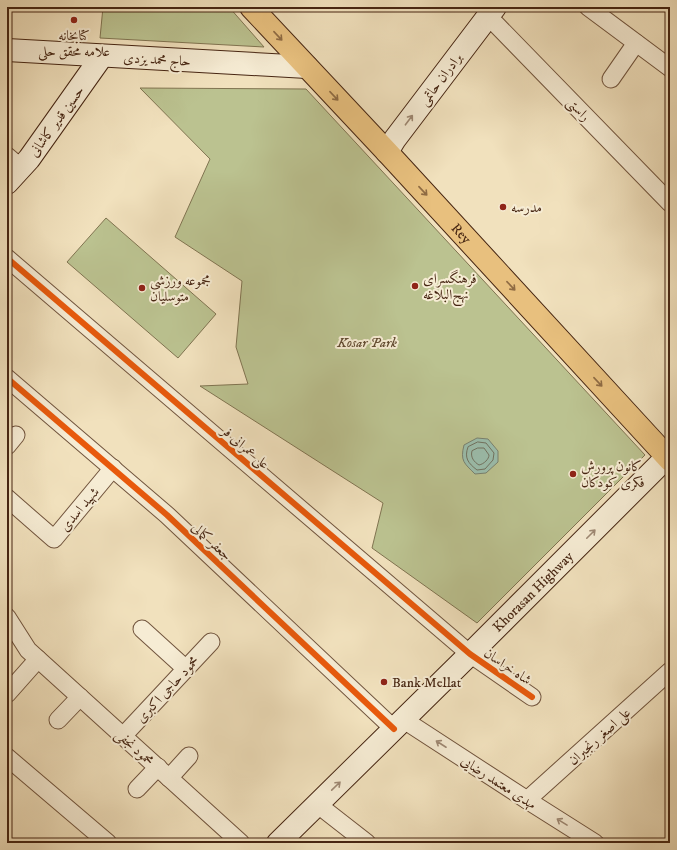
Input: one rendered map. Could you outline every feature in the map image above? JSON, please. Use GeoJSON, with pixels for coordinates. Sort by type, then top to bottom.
{"type":"FeatureCollection","features":[{"type":"Feature","properties":{"kind":"main road","name":"Rey"},"geometry":{"type":"LineString","coordinates":[[251,7],[669,457]]}},
{"type":"Feature","properties":{"kind":"street"},"geometry":{"type":"LineString","coordinates":[[588,7],[670,68]]}},
{"type":"Feature","properties":{"kind":"street","name":"برادران حاتمی"},"geometry":{"type":"LineString","coordinates":[[387,152],[395,138],[492,12]]}},
{"type":"Feature","properties":{"kind":"street","name":"راستی"},"geometry":{"type":"LineString","coordinates":[[492,12],[670,203]]}},
{"type":"Feature","properties":{"kind":"street"},"geometry":{"type":"LineString","coordinates":[[611,80],[636,43]]}},
{"type":"Feature","properties":{"kind":"street","name":"حاج محمد یزدی"},"geometry":{"type":"LineString","coordinates":[[7,50],[307,67]]}},
{"type":"Feature","properties":{"kind":"street","name":"حسین قدیر کاشانی"},"geometry":{"type":"LineString","coordinates":[[12,169],[29,159],[102,56]]}},
{"type":"Feature","properties":{"kind":"street","name":"علی عمرانی فر"},"geometry":{"type":"LineString","coordinates":[[7,258],[470,654]]}},
{"type":"Feature","properties":{"kind":"street","name":"جعفر کمالی"},"geometry":{"type":"LineString","coordinates":[[7,378],[167,515],[399,725]]}},
{"type":"Feature","properties":{"kind":"street","name":"Khorasan Highway"},"geometry":{"type":"LineString","coordinates":[[278,843],[669,457]]}},
{"type":"Feature","properties":{"kind":"street","name":"شهید اسدی"},"geometry":{"type":"LineString","coordinates":[[7,498],[54,539],[113,468]]}},
{"type":"Feature","properties":{"kind":"street","name":"محمود نجفی"},"geometry":{"type":"LineString","coordinates":[[7,617],[33,655],[241,843]]}},
{"type":"Feature","properties":{"kind":"street"},"geometry":{"type":"LineString","coordinates":[[142,629],[186,669]]}},
{"type":"Feature","properties":{"kind":"street","name":"محمود حاجی اکبری"},"geometry":{"type":"LineString","coordinates":[[123,736],[211,642]]}},
{"type":"Feature","properties":{"kind":"street","name":"شاه خراسان"},"geometry":{"type":"LineString","coordinates":[[470,654],[532,697]]}},
{"type":"Feature","properties":{"kind":"street"},"geometry":{"type":"LineString","coordinates":[[7,694],[33,655]]}},
{"type":"Feature","properties":{"kind":"street","name":"علی اصغر رنجبران"},"geometry":{"type":"LineString","coordinates":[[527,800],[670,671]]}},
{"type":"Feature","properties":{"kind":"street"},"geometry":{"type":"LineString","coordinates":[[58,720],[80,697]]}},
{"type":"Feature","properties":{"kind":"street","name":"مهدی معتمد رضایی"},"geometry":{"type":"LineString","coordinates":[[399,725],[527,800],[583,840]]}},
{"type":"Feature","properties":{"kind":"street"},"geometry":{"type":"LineString","coordinates":[[137,789],[189,756]]}},
{"type":"Feature","properties":{"kind":"street"},"geometry":{"type":"LineString","coordinates":[[7,757],[108,843]]}},
{"type":"Feature","properties":{"kind":"street"},"geometry":{"type":"LineString","coordinates":[[317,804],[367,843]]}},
{"type":"Feature","properties":{"kind":"green space"},"geometry":{"type":"Polygon","coordinates":[[[103,7],[229,7],[264,47],[100,38],[103,7]]]}},
{"type":"Feature","properties":{"kind":"green space","name":"Kosar Park"},"geometry":{"type":"Polygon","coordinates":[[[140,88],[306,89],[645,455],[477,623],[372,548],[383,503],[200,386],[248,384],[236,347],[242,281],[175,237],[210,159],[140,88]]]}},
{"type":"Feature","properties":{"kind":"green space","name":"مجموعه ورزشی متوسلیان"},"geometry":{"type":"Polygon","coordinates":[[[106,218],[216,314],[178,358],[67,262],[106,218]]]}},
{"type":"Feature","properties":{"kind":"water"},"geometry":{"type":"Polygon","coordinates":[[[477,438],[488,439],[498,451],[498,462],[486,473],[475,474],[466,464],[462,455],[464,445],[477,438]]]}},
{"type":"Feature","properties":{"kind":"cycle path"},"geometry":{"type":"LineString","coordinates":[[7,258],[470,654],[532,697]]}},
{"type":"Feature","properties":{"kind":"cycle path"},"geometry":{"type":"LineString","coordinates":[[7,378],[167,515],[394,729]]}},
{"type":"Feature","properties":{"kind":"place","name":"کتابخانه علامه محقق حلی"},"geometry":{"type":"Point","coordinates":[74,20]}},
{"type":"Feature","properties":{"kind":"place","name":"مدرسه"},"geometry":{"type":"Point","coordinates":[503,207]}},
{"type":"Feature","properties":{"kind":"place","name":"فرهنگسرای نهج‌البلاغه"},"geometry":{"type":"Point","coordinates":[415,286]}},
{"type":"Feature","properties":{"kind":"place","name":"مجموعه ورزشی متوسلیان"},"geometry":{"type":"Point","coordinates":[142,288]}},
{"type":"Feature","properties":{"kind":"place","name":"کانون پرورش فکری کودکان"},"geometry":{"type":"Point","coordinates":[573,474]}},
{"type":"Feature","properties":{"kind":"place","name":"Bank Mellat"},"geometry":{"type":"Point","coordinates":[384,682]}}]}
